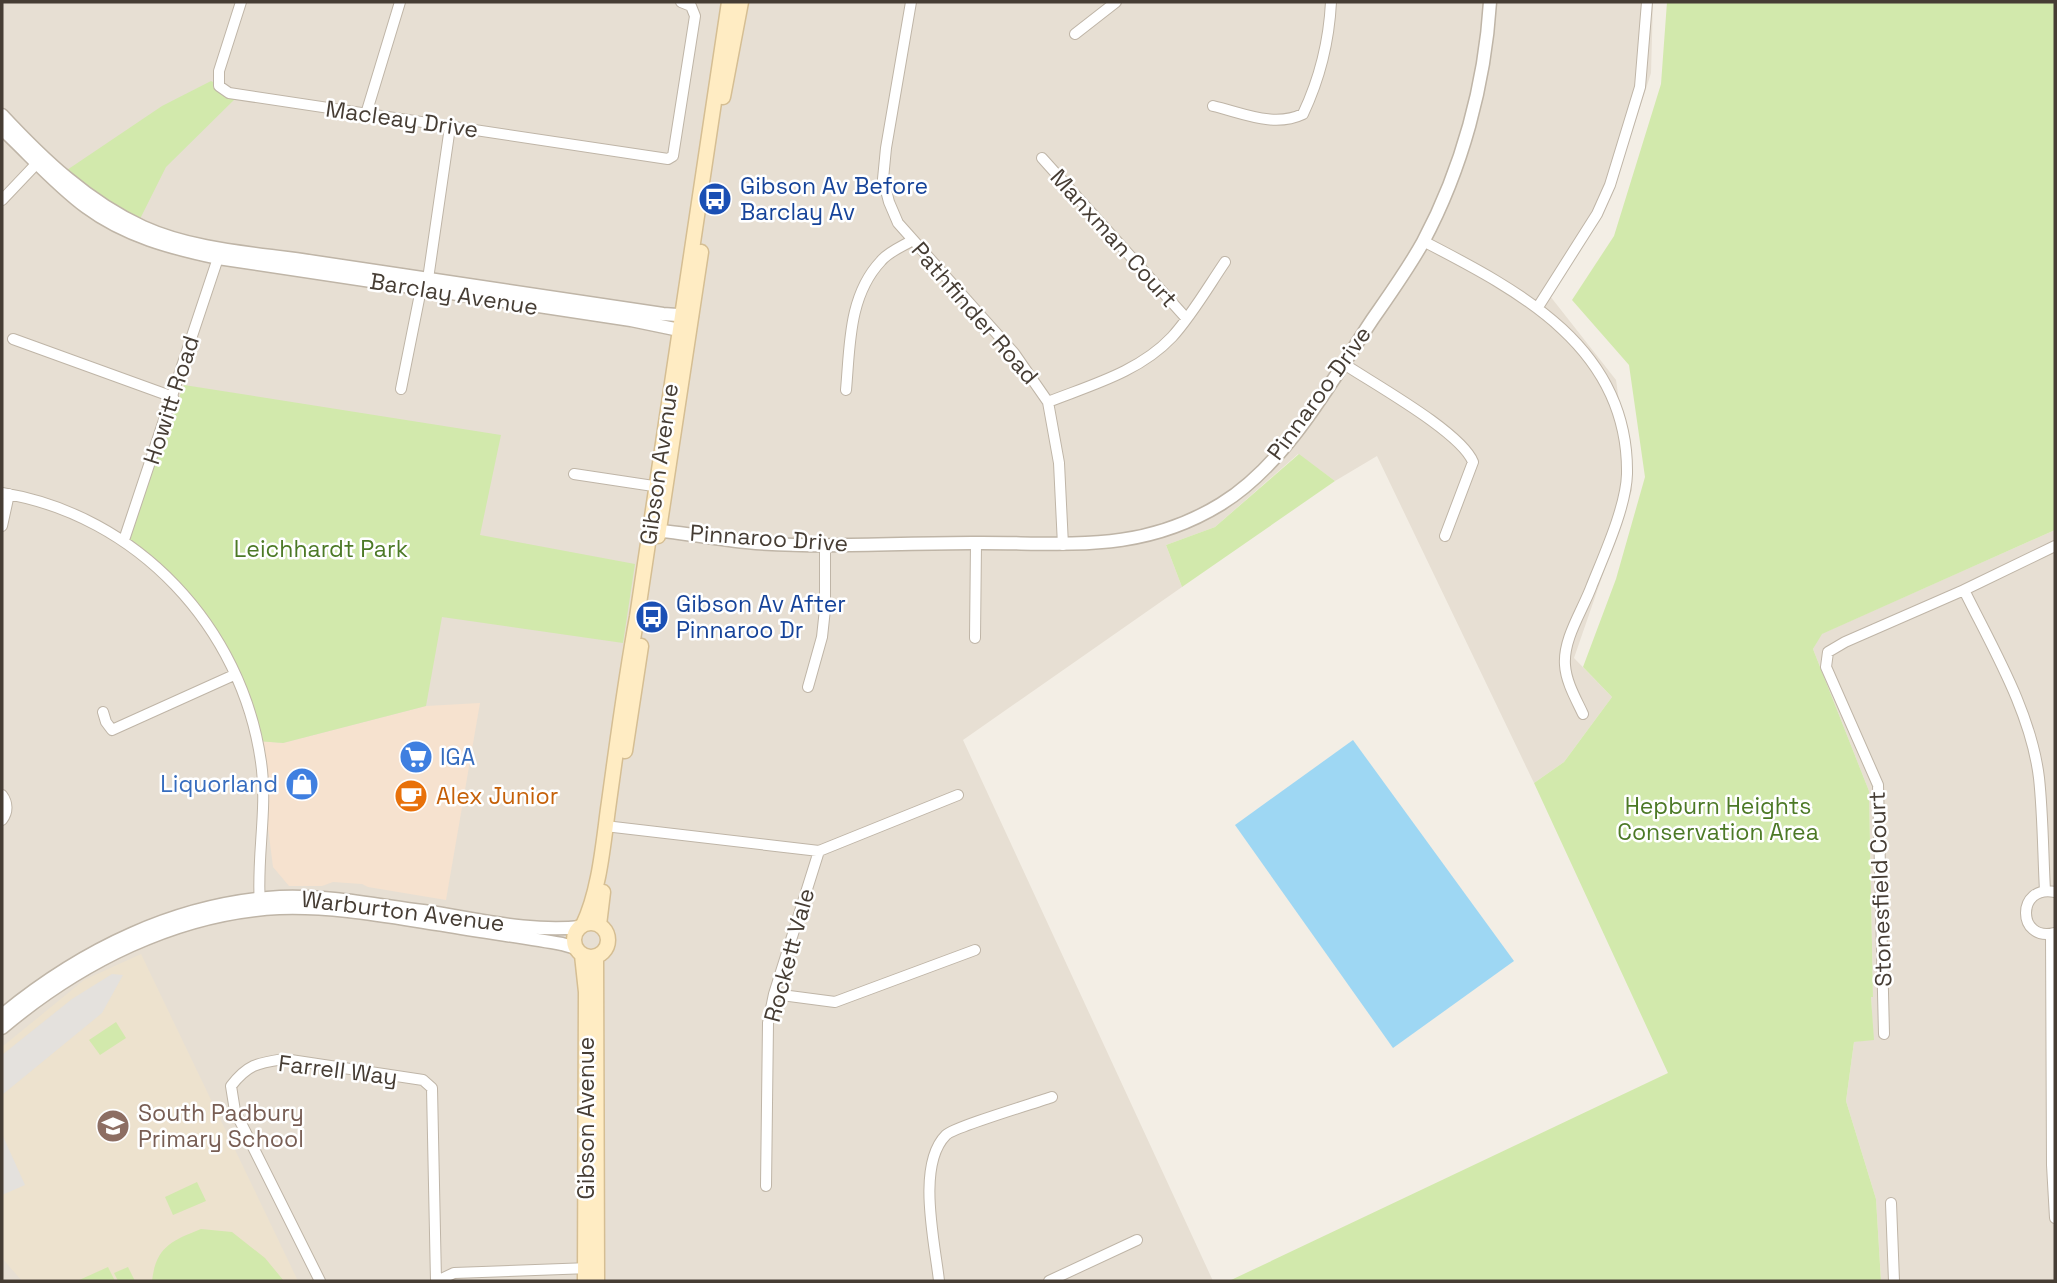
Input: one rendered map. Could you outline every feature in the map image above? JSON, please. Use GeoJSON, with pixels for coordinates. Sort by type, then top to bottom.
{"type":"FeatureCollection","features":[{"type":"Feature","properties":{"kind":"main road","name":"Gibson Avenue"},"geometry":{"type":"LineString","coordinates":[[599,925],[609,827],[685,331],[729,2]]}},
{"type":"Feature","properties":{"kind":"main road","name":"Gibson Avenue"},"geometry":{"type":"LineString","coordinates":[[687,316],[741,2]]}},
{"type":"Feature","properties":{"kind":"main road","name":"Gibson Avenue"},"geometry":{"type":"LineString","coordinates":[[582,926],[588,915],[609,827]]}},
{"type":"Feature","properties":{"kind":"main road"},"geometry":{"type":"LineString","coordinates":[[599,925],[606,933],[605,950],[584,953],[575,934],[582,926],[599,925]]}},
{"type":"Feature","properties":{"kind":"main road","name":"Gibson Avenue"},"geometry":{"type":"LineString","coordinates":[[584,953],[591,1275]]}},
{"type":"Feature","properties":{"kind":"street","name":"Macleay Drive"},"geometry":{"type":"LineString","coordinates":[[241,2],[219,71],[219,86],[229,93],[668,159],[673,156],[695,16],[691,6],[681,2]]}},
{"type":"Feature","properties":{"kind":"street"},"geometry":{"type":"LineString","coordinates":[[366,114],[400,2]]}},
{"type":"Feature","properties":{"kind":"street","name":"Pathfinder Road"},"geometry":{"type":"LineString","coordinates":[[911,2],[886,148],[883,179],[889,202],[898,223],[1007,344],[1033,377],[1048,402],[1059,463],[1063,545]]}},
{"type":"Feature","properties":{"kind":"street"},"geometry":{"type":"LineString","coordinates":[[1075,34],[1116,2]]}},
{"type":"Feature","properties":{"kind":"street"},"geometry":{"type":"LineString","coordinates":[[1213,106],[1275,121],[1290,120],[1303,114],[1325,57],[1331,2]]}},
{"type":"Feature","properties":{"kind":"street","name":"Pinnaroo Drive"},"geometry":{"type":"LineString","coordinates":[[654,530],[757,543],[976,542],[1063,545],[1132,540],[1175,527],[1222,503],[1277,456],[1344,364],[1423,241],[1449,187],[1465,138],[1486,46],[1490,2]]}},
{"type":"Feature","properties":{"kind":"street"},"geometry":{"type":"LineString","coordinates":[[1538,307],[1597,214],[1611,186],[1640,87],[1647,2]]}},
{"type":"Feature","properties":{"kind":"street","name":"Barclay Avenue"},"geometry":{"type":"LineString","coordinates":[[2,115],[87,208],[125,230],[169,247],[425,284],[685,331]]}},
{"type":"Feature","properties":{"kind":"street"},"geometry":{"type":"LineString","coordinates":[[401,389],[425,284],[450,127]]}},
{"type":"Feature","properties":{"kind":"street","name":"Barclay Avenue"},"geometry":{"type":"LineString","coordinates":[[2,130],[40,159]]}},
{"type":"Feature","properties":{"kind":"street","name":"Manxman Court"},"geometry":{"type":"LineString","coordinates":[[1042,158],[1186,318]]}},
{"type":"Feature","properties":{"kind":"street"},"geometry":{"type":"LineString","coordinates":[[2,200],[40,159]]}},
{"type":"Feature","properties":{"kind":"street"},"geometry":{"type":"LineString","coordinates":[[846,390],[854,311],[862,292],[881,260],[913,240]]}},
{"type":"Feature","properties":{"kind":"street"},"geometry":{"type":"LineString","coordinates":[[1423,241],[1466,263],[1538,307],[1574,340],[1605,383],[1616,409],[1627,474],[1623,499],[1592,587],[1565,649],[1565,667],[1583,714]]}},
{"type":"Feature","properties":{"kind":"street","name":"Howitt Road"},"geometry":{"type":"LineString","coordinates":[[124,540],[219,253]]}},
{"type":"Feature","properties":{"kind":"street"},"geometry":{"type":"LineString","coordinates":[[1048,402],[1137,365],[1158,350],[1173,336],[1225,262]]}},
{"type":"Feature","properties":{"kind":"street","name":"Barclay Avenue"},"geometry":{"type":"LineString","coordinates":[[425,284],[687,316]]}},
{"type":"Feature","properties":{"kind":"street"},"geometry":{"type":"LineString","coordinates":[[13,339],[173,397]]}},
{"type":"Feature","properties":{"kind":"street"},"geometry":{"type":"LineString","coordinates":[[1344,364],[1446,431],[1469,451],[1474,462],[1446,536]]}},
{"type":"Feature","properties":{"kind":"street"},"geometry":{"type":"LineString","coordinates":[[574,474],[661,487]]}},
{"type":"Feature","properties":{"kind":"street"},"geometry":{"type":"LineString","coordinates":[[2,526],[5,494],[46,503],[74,513],[124,540],[142,554],[191,603],[210,627],[249,704],[261,764],[263,798],[260,905]]}},
{"type":"Feature","properties":{"kind":"street"},"geometry":{"type":"LineString","coordinates":[[975,638],[976,542]]}},
{"type":"Feature","properties":{"kind":"street"},"geometry":{"type":"LineString","coordinates":[[808,687],[822,637],[825,544]]}},
{"type":"Feature","properties":{"kind":"street"},"geometry":{"type":"LineString","coordinates":[[2055,546],[1964,590],[2011,687],[2030,738],[2039,777],[2050,892],[2032,897],[2028,904],[2027,919],[2036,931],[2053,934],[2052,1165],[2055,1218]]}},
{"type":"Feature","properties":{"kind":"street","name":"Stonesfield Court"},"geometry":{"type":"LineString","coordinates":[[1884,1034],[1878,785],[1826,667],[1828,652],[1964,590]]}},
{"type":"Feature","properties":{"kind":"street"},"geometry":{"type":"LineString","coordinates":[[103,712],[112,730],[234,675]]}},
{"type":"Feature","properties":{"kind":"street"},"geometry":{"type":"LineString","coordinates":[[2,795],[7,811],[2,820]]}},
{"type":"Feature","properties":{"kind":"street"},"geometry":{"type":"LineString","coordinates":[[609,827],[819,851],[958,795]]}},
{"type":"Feature","properties":{"kind":"street","name":"Rockett Vale"},"geometry":{"type":"LineString","coordinates":[[766,1186],[768,1023],[774,994],[819,851]]}},
{"type":"Feature","properties":{"kind":"street","name":"Warburton Avenue"},"geometry":{"type":"LineString","coordinates":[[2,1028],[77,971],[122,948],[187,926],[293,897],[352,901],[541,929],[582,926]]}},
{"type":"Feature","properties":{"kind":"street","name":"Warburton Avenue"},"geometry":{"type":"LineString","coordinates":[[2,1015],[74,962],[122,937],[181,916],[228,905],[344,911],[562,944],[584,953]]}},
{"type":"Feature","properties":{"kind":"street"},"geometry":{"type":"LineString","coordinates":[[774,994],[835,1002],[975,950]]}},
{"type":"Feature","properties":{"kind":"street","name":"Farrell Way"},"geometry":{"type":"LineString","coordinates":[[320,1281],[235,1111],[231,1086],[243,1070],[265,1062],[284,1059],[423,1080],[432,1088],[437,1281]]}},
{"type":"Feature","properties":{"kind":"street"},"geometry":{"type":"LineString","coordinates":[[939,1281],[929,1186],[934,1152],[947,1133],[1052,1097]]}},
{"type":"Feature","properties":{"kind":"street"},"geometry":{"type":"LineString","coordinates":[[1891,1203],[1894,1281]]}},
{"type":"Feature","properties":{"kind":"street"},"geometry":{"type":"LineString","coordinates":[[1049,1281],[1137,1240]]}},
{"type":"Feature","properties":{"kind":"street"},"geometry":{"type":"LineString","coordinates":[[437,1281],[454,1273],[591,1275]]}},
{"type":"Feature","properties":{"kind":"shaded area"},"geometry":{"type":"Polygon","coordinates":[[[2,2],[1653,2],[1651,73],[1614,189],[1550,296],[1616,380],[1632,490],[1574,658],[1612,697],[1564,762],[1534,783],[1377,456],[1335,481],[1298,454],[1215,527],[1166,545],[1182,587],[963,740],[1213,1281],[2,1281],[2,2]]]}},
{"type":"Feature","properties":{"kind":"shaded area"},"geometry":{"type":"Polygon","coordinates":[[[2055,530],[2055,1281],[1881,1281],[1876,1199],[1846,1101],[1854,1042],[1873,1039],[1869,791],[1813,649],[1821,634],[2055,530]]]}},
{"type":"Feature","properties":{"kind":"shaded area"},"geometry":{"type":"Polygon","coordinates":[[[480,703],[446,900],[362,884],[333,882],[322,886],[289,886],[273,867],[257,741],[283,743],[426,706],[480,703]]]}},
{"type":"Feature","properties":{"kind":"shaded area","name":"South Padbury Primary School"},"geometry":{"type":"Polygon","coordinates":[[[141,954],[298,1281],[22,1281],[2,1258],[2,1047],[84,980],[141,954]]]}},
{"type":"Feature","properties":{"kind":"shaded area"},"geometry":{"type":"Polygon","coordinates":[[[112,974],[123,975],[102,1013],[2,1095],[2,1055],[72,999],[112,974]]]}},
{"type":"Feature","properties":{"kind":"shaded area"},"geometry":{"type":"Polygon","coordinates":[[[2,1134],[25,1185],[2,1195],[2,1134]]]}},
{"type":"Feature","properties":{"kind":"green space","name":"Hepburn Heights Conservation Area"},"geometry":{"type":"Polygon","coordinates":[[[1667,2],[2055,2],[2055,530],[1822,634],[1813,649],[1869,791],[1871,997],[1874,1040],[1854,1042],[1846,1101],[1876,1199],[1881,1281],[1229,1281],[1668,1073],[1534,783],[1564,762],[1612,697],[1583,667],[1616,579],[1645,477],[1629,365],[1572,300],[1614,236],[1661,84],[1667,2]]]}},
{"type":"Feature","properties":{"kind":"green space"},"geometry":{"type":"Polygon","coordinates":[[[211,81],[239,95],[166,167],[138,223],[67,170],[162,106],[211,81]]]}},
{"type":"Feature","properties":{"kind":"green space","name":"Leichhardt Park"},"geometry":{"type":"Polygon","coordinates":[[[184,385],[501,435],[480,535],[635,564],[623,643],[442,617],[426,706],[283,743],[257,741],[249,704],[185,597],[124,540],[184,385]]]}},
{"type":"Feature","properties":{"kind":"green space"},"geometry":{"type":"Polygon","coordinates":[[[1299,454],[1335,481],[1182,587],[1166,545],[1215,527],[1299,454]]]}},
{"type":"Feature","properties":{"kind":"green space"},"geometry":{"type":"Polygon","coordinates":[[[116,1022],[126,1038],[100,1055],[89,1040],[116,1022]]]}},
{"type":"Feature","properties":{"kind":"green space"},"geometry":{"type":"Polygon","coordinates":[[[197,1182],[206,1201],[173,1215],[165,1197],[197,1182]]]}},
{"type":"Feature","properties":{"kind":"green space"},"geometry":{"type":"Polygon","coordinates":[[[201,1229],[232,1232],[265,1258],[284,1281],[152,1281],[161,1253],[181,1237],[201,1229]]]}},
{"type":"Feature","properties":{"kind":"green space"},"geometry":{"type":"Polygon","coordinates":[[[108,1267],[115,1281],[77,1281],[108,1267]]]}},
{"type":"Feature","properties":{"kind":"green space"},"geometry":{"type":"Polygon","coordinates":[[[128,1267],[135,1281],[118,1281],[114,1273],[128,1267]]]}},
{"type":"Feature","properties":{"kind":"water"},"geometry":{"type":"Polygon","coordinates":[[[1353,740],[1514,961],[1393,1048],[1235,825],[1353,740]]]}},
{"type":"Feature","properties":{"kind":"place","name":"Gibson Av Before Barclay Av"},"geometry":{"type":"Point","coordinates":[715,199]}},
{"type":"Feature","properties":{"kind":"place","name":"Gibson Av After Pinnaroo Dr"},"geometry":{"type":"Point","coordinates":[652,617]}},
{"type":"Feature","properties":{"kind":"place","name":"IGA"},"geometry":{"type":"Point","coordinates":[416,757]}},
{"type":"Feature","properties":{"kind":"place","name":"Liquorland"},"geometry":{"type":"Point","coordinates":[302,784]}},
{"type":"Feature","properties":{"kind":"place","name":"Alex Junior"},"geometry":{"type":"Point","coordinates":[411,796]}},
{"type":"Feature","properties":{"kind":"place","name":"South Padbury Primary School"},"geometry":{"type":"Point","coordinates":[113,1126]}}]}
